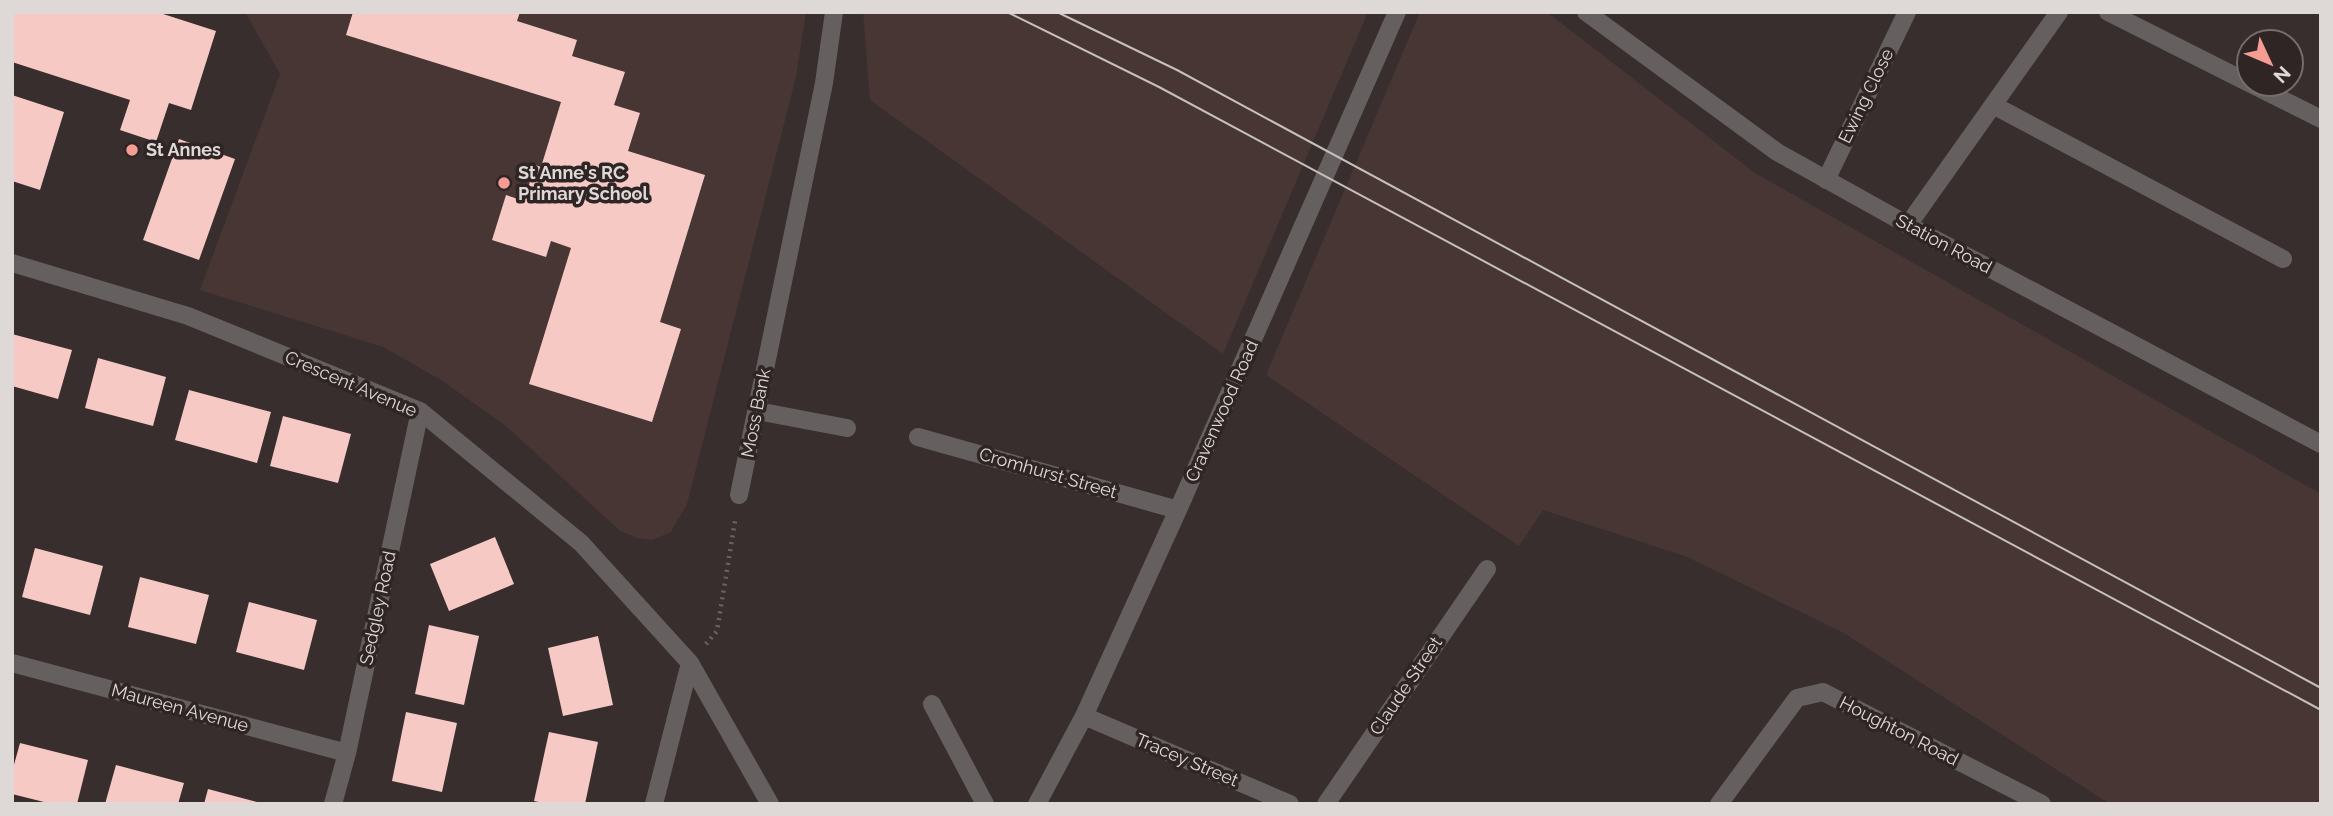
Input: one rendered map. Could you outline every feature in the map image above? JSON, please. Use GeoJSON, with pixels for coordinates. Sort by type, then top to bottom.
{"type":"FeatureCollection","features":[{"type":"Feature","properties":{"kind":"street","name":"Moss Bank"},"geometry":{"type":"LineString","coordinates":[[739,495],[824,83],[834,12]]}},
{"type":"Feature","properties":{"kind":"street","name":"Cravenwood Road"},"geometry":{"type":"LineString","coordinates":[[1037,804],[1084,716],[1178,510],[1397,12]]}},
{"type":"Feature","properties":{"kind":"street","name":"Station Road"},"geometry":{"type":"LineString","coordinates":[[1586,12],[1777,152],[1908,225],[2321,444]]}},
{"type":"Feature","properties":{"kind":"street","name":"Ewing Close"},"geometry":{"type":"LineString","coordinates":[[1826,180],[1907,12]]}},
{"type":"Feature","properties":{"kind":"street"},"geometry":{"type":"LineString","coordinates":[[1908,225],[2059,12]]}},
{"type":"Feature","properties":{"kind":"street"},"geometry":{"type":"LineString","coordinates":[[2108,12],[2235,76]]}},
{"type":"Feature","properties":{"kind":"street"},"geometry":{"type":"LineString","coordinates":[[2278,98],[2321,119]]}},
{"type":"Feature","properties":{"kind":"street"},"geometry":{"type":"LineString","coordinates":[[1993,106],[2283,259]]}},
{"type":"Feature","properties":{"kind":"street","name":"Crescent Avenue"},"geometry":{"type":"LineString","coordinates":[[12,263],[188,316],[420,411],[581,543],[690,663],[770,804]]}},
{"type":"Feature","properties":{"kind":"street","name":"Sedgley Road"},"geometry":{"type":"LineString","coordinates":[[333,804],[347,753],[420,411]]}},
{"type":"Feature","properties":{"kind":"street"},"geometry":{"type":"LineString","coordinates":[[757,411],[847,428]]}},
{"type":"Feature","properties":{"kind":"street","name":"Cromhurst Street"},"geometry":{"type":"LineString","coordinates":[[918,437],[1178,510]]}},
{"type":"Feature","properties":{"kind":"street","name":"Claude Street"},"geometry":{"type":"LineString","coordinates":[[1326,804],[1487,569]]}},
{"type":"Feature","properties":{"kind":"street","name":"Maureen Avenue"},"geometry":{"type":"LineString","coordinates":[[12,663],[347,753]]}},
{"type":"Feature","properties":{"kind":"street"},"geometry":{"type":"LineString","coordinates":[[654,804],[690,663]]}},
{"type":"Feature","properties":{"kind":"street","name":"Houghton Road"},"geometry":{"type":"LineString","coordinates":[[1719,804],[1797,698],[1823,692],[2042,804]]}},
{"type":"Feature","properties":{"kind":"street"},"geometry":{"type":"LineString","coordinates":[[932,704],[985,804]]}},
{"type":"Feature","properties":{"kind":"street","name":"Tracey Street"},"geometry":{"type":"LineString","coordinates":[[1084,716],[1290,804]]}},
{"type":"Feature","properties":{"kind":"path"},"geometry":{"type":"LineString","coordinates":[[690,663],[717,631],[739,495]]}},
{"type":"Feature","properties":{"kind":"shaded area","name":"St Anne's RC Primary School"},"geometry":{"type":"Polygon","coordinates":[[[245,12],[806,12],[796,77],[687,504],[671,532],[652,540],[637,538],[620,531],[506,426],[441,380],[383,347],[200,290],[280,74],[245,12]]]}},
{"type":"Feature","properties":{"kind":"shaded area"},"geometry":{"type":"Polygon","coordinates":[[[863,12],[1368,12],[1223,354],[870,100],[863,12]]]}},
{"type":"Feature","properties":{"kind":"shaded area"},"geometry":{"type":"Polygon","coordinates":[[[1420,12],[1547,12],[1755,173],[2321,494],[2321,804],[2110,804],[1842,632],[1685,556],[1543,510],[1519,546],[1266,375],[1420,12]]]}},
{"type":"Feature","properties":{"kind":"building"},"geometry":{"type":"Polygon","coordinates":[[[12,12],[157,12],[216,31],[191,110],[169,103],[156,142],[120,130],[130,100],[12,62],[12,12]]]}},
{"type":"Feature","properties":{"kind":"building"},"geometry":{"type":"Polygon","coordinates":[[[353,12],[520,12],[517,21],[577,40],[572,56],[625,72],[614,105],[640,113],[628,151],[705,175],[660,322],[681,329],[652,422],[529,384],[571,248],[551,241],[546,257],[492,240],[506,195],[524,201],[535,165],[541,167],[561,102],[346,35],[353,12]]]}},
{"type":"Feature","properties":{"kind":"building"},"geometry":{"type":"Polygon","coordinates":[[[12,95],[64,112],[40,190],[12,181],[12,95]]]}},
{"type":"Feature","properties":{"kind":"building"},"geometry":{"type":"Polygon","coordinates":[[[179,139],[235,159],[199,260],[143,240],[179,139]]]}},
{"type":"Feature","properties":{"kind":"building"},"geometry":{"type":"Polygon","coordinates":[[[12,334],[72,350],[58,399],[12,386],[12,334]]]}},
{"type":"Feature","properties":{"kind":"building"},"geometry":{"type":"Polygon","coordinates":[[[98,358],[166,377],[153,426],[85,408],[98,358]]]}},
{"type":"Feature","properties":{"kind":"building"},"geometry":{"type":"Polygon","coordinates":[[[189,390],[271,412],[257,463],[175,440],[189,390]]]}},
{"type":"Feature","properties":{"kind":"building"},"geometry":{"type":"Polygon","coordinates":[[[283,416],[351,434],[338,483],[270,466],[283,416]]]}},
{"type":"Feature","properties":{"kind":"building"},"geometry":{"type":"Polygon","coordinates":[[[495,537],[514,584],[449,611],[430,564],[495,537]]]}},
{"type":"Feature","properties":{"kind":"building"},"geometry":{"type":"Polygon","coordinates":[[[35,548],[103,566],[90,615],[22,597],[35,548]]]}},
{"type":"Feature","properties":{"kind":"building"},"geometry":{"type":"Polygon","coordinates":[[[140,577],[209,595],[196,644],[128,627],[140,577]]]}},
{"type":"Feature","properties":{"kind":"building"},"geometry":{"type":"Polygon","coordinates":[[[249,602],[317,620],[304,670],[236,652],[249,602]]]}},
{"type":"Feature","properties":{"kind":"building"},"geometry":{"type":"Polygon","coordinates":[[[429,625],[479,636],[464,705],[415,694],[429,625]]]}},
{"type":"Feature","properties":{"kind":"building"},"geometry":{"type":"Polygon","coordinates":[[[598,636],[613,705],[563,716],[548,648],[598,636]]]}},
{"type":"Feature","properties":{"kind":"building"},"geometry":{"type":"Polygon","coordinates":[[[406,712],[457,723],[442,792],[392,781],[406,712]]]}},
{"type":"Feature","properties":{"kind":"building"},"geometry":{"type":"Polygon","coordinates":[[[549,732],[598,742],[585,804],[548,804],[534,801],[549,732]]]}},
{"type":"Feature","properties":{"kind":"building"},"geometry":{"type":"Polygon","coordinates":[[[20,743],[88,760],[77,804],[52,804],[12,794],[12,772],[20,743]]]}},
{"type":"Feature","properties":{"kind":"building"},"geometry":{"type":"Polygon","coordinates":[[[116,765],[184,783],[178,804],[105,804],[116,765]]]}},
{"type":"Feature","properties":{"kind":"building"},"geometry":{"type":"Polygon","coordinates":[[[208,789],[261,803],[204,804],[208,789]]]}},
{"type":"Feature","properties":{"kind":"tram line"},"geometry":{"type":"LineString","coordinates":[[1007,12],[1159,87],[2321,710]]}},
{"type":"Feature","properties":{"kind":"tram line"},"geometry":{"type":"LineString","coordinates":[[1057,12],[1177,70],[2321,688]]}},
{"type":"Feature","properties":{"kind":"place","name":"St Annes"},"geometry":{"type":"Point","coordinates":[132,150]}},
{"type":"Feature","properties":{"kind":"place","name":"St Anne's RC Primary School"},"geometry":{"type":"Point","coordinates":[504,183]}}]}
